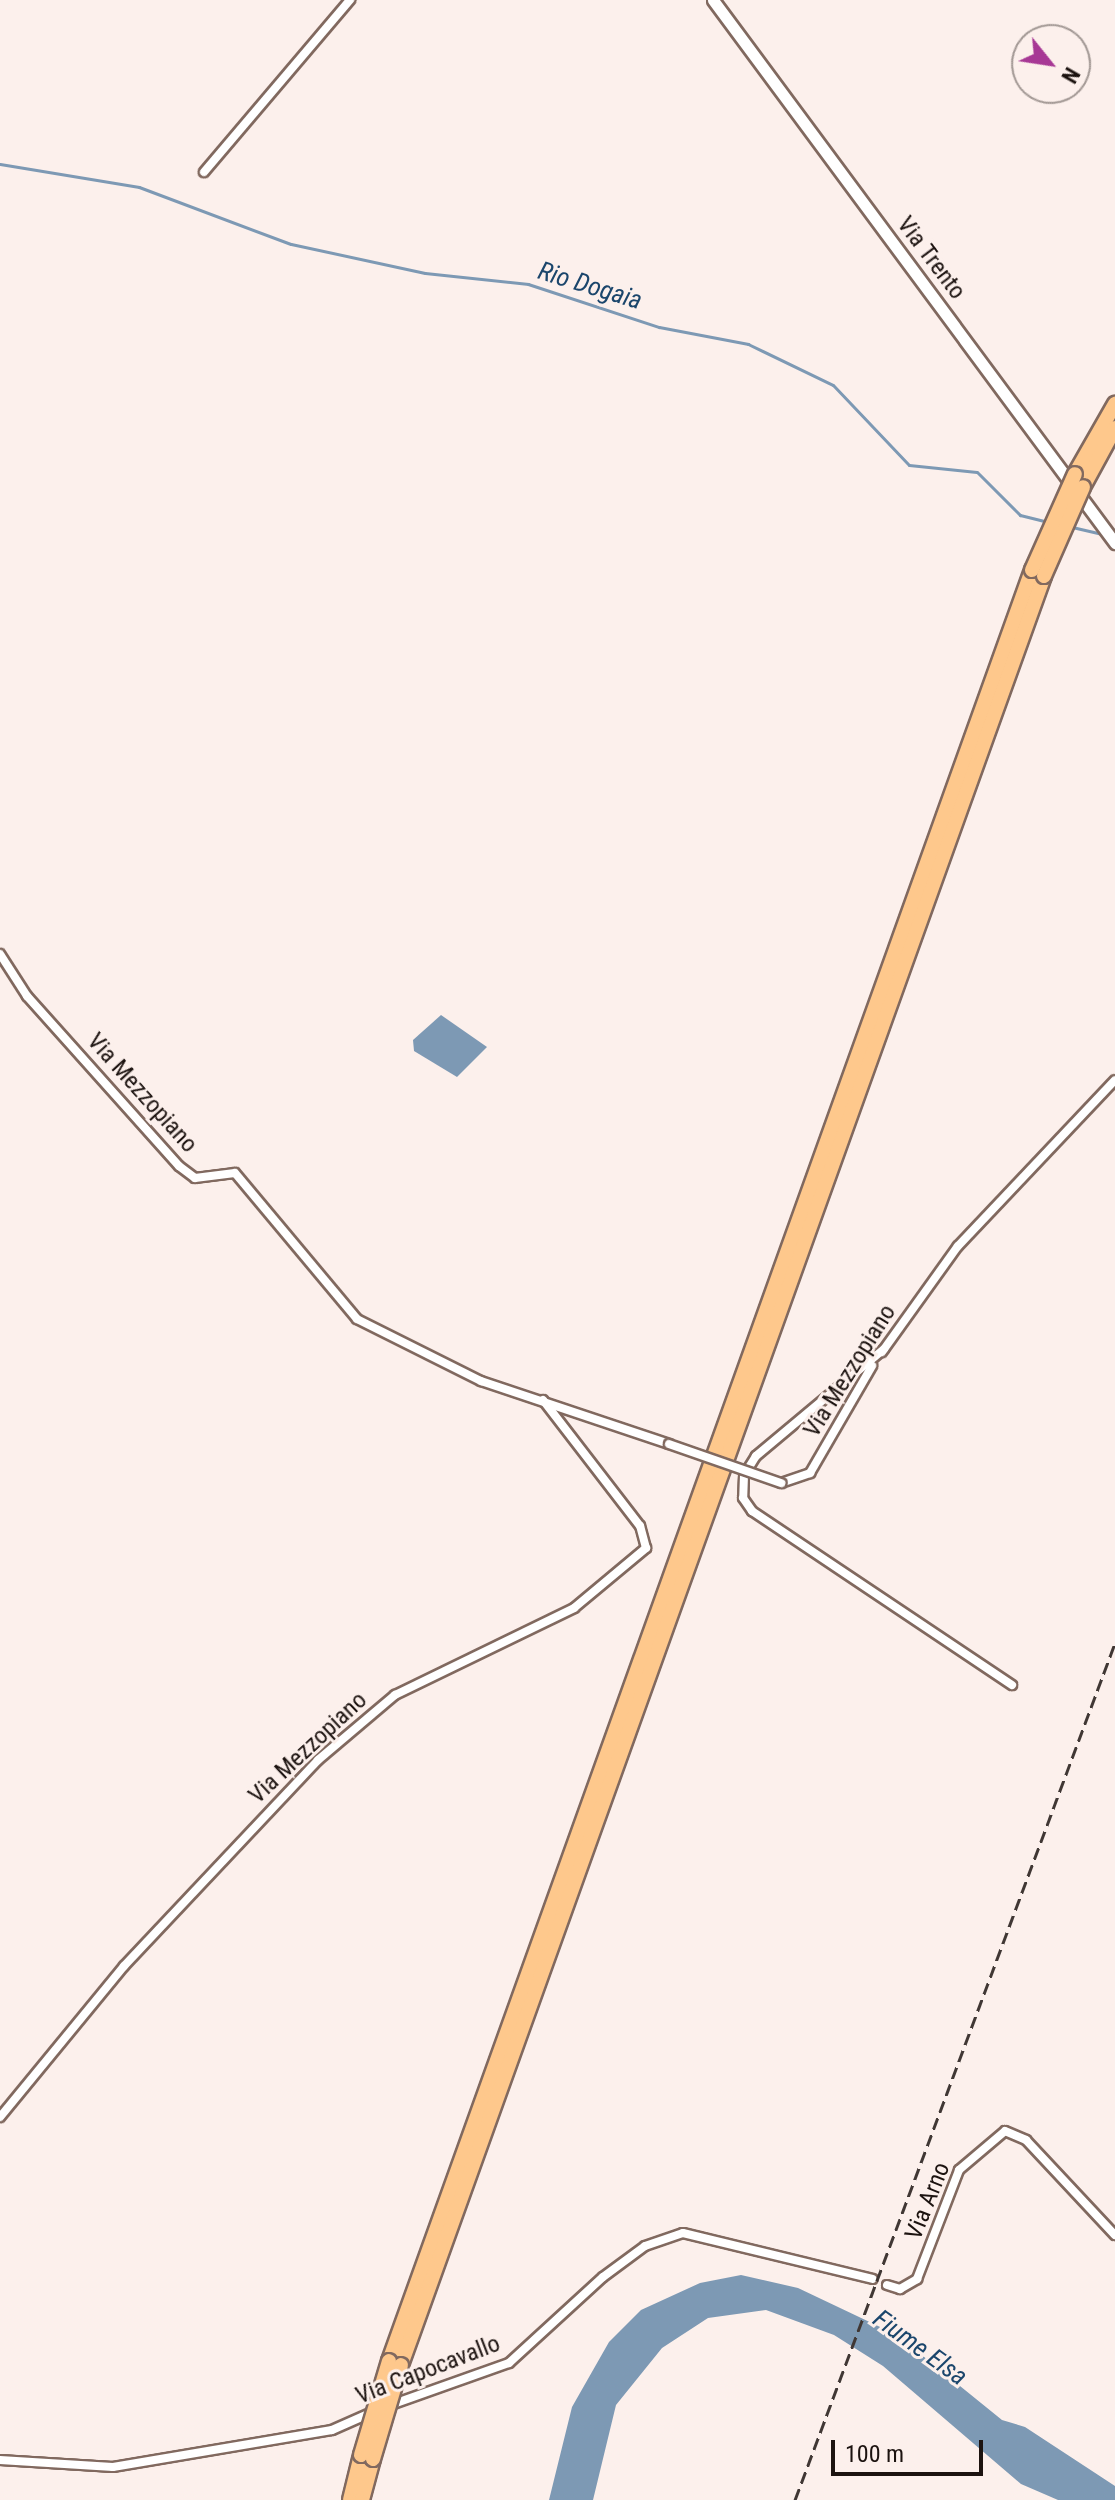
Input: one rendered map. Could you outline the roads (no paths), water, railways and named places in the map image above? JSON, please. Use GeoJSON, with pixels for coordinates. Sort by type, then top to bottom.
{"type":"FeatureCollection","features":[{"type":"Feature","properties":{"kind":"highway"},"geometry":{"type":"LineString","coordinates":[[350,2500],[367,2457],[395,2363],[1038,573],[1075,474],[1115,404]]}},
{"type":"Feature","properties":{"kind":"highway"},"geometry":{"type":"LineString","coordinates":[[1038,573],[1115,428]]}},
{"type":"Feature","properties":{"kind":"highway"},"geometry":{"type":"LineString","coordinates":[[362,2500],[367,2457]]}},
{"type":"Feature","properties":{"kind":"street"},"geometry":{"type":"LineString","coordinates":[[204,172],[350,0]]}},
{"type":"Feature","properties":{"kind":"street","name":"Via Trento"},"geometry":{"type":"LineString","coordinates":[[713,0],[1115,543]]}},
{"type":"Feature","properties":{"kind":"street","name":"Via Mezzopiano"},"geometry":{"type":"LineString","coordinates":[[0,954],[27,996],[179,1166],[195,1178],[235,1173],[357,1319],[452,1368],[781,1483],[810,1473],[884,1349],[958,1246],[1115,1080]]}},
{"type":"Feature","properties":{"kind":"street"},"geometry":{"type":"LineString","coordinates":[[884,1349],[749,1465],[743,1498],[752,1511],[1012,1685]]}},
{"type":"Feature","properties":{"kind":"street","name":"Via Mezzopiano"},"geometry":{"type":"LineString","coordinates":[[0,2117],[124,1966],[318,1760],[395,1695],[574,1608],[646,1548],[640,1526],[543,1400]]}},
{"type":"Feature","properties":{"kind":"street","name":"Via Arno"},"geometry":{"type":"LineString","coordinates":[[887,2285],[900,2289],[917,2279],[959,2170],[1005,2131],[1026,2140],[1115,2235]]}},
{"type":"Feature","properties":{"kind":"street","name":"Via Capocavallo"},"geometry":{"type":"LineString","coordinates":[[0,2460],[113,2467],[332,2430],[509,2363],[603,2277],[645,2246],[683,2233],[873,2279]]}},
{"type":"Feature","properties":{"kind":"water"},"geometry":{"type":"Polygon","coordinates":[[[441,1015],[487,1047],[457,1077],[414,1051],[413,1040],[441,1015]]]}},
{"type":"Feature","properties":{"kind":"water"},"geometry":{"type":"Polygon","coordinates":[[[741,2275],[798,2288],[897,2335],[1002,2420],[1025,2427],[1115,2486],[1115,2500],[1058,2500],[1021,2484],[883,2366],[834,2335],[766,2310],[708,2318],[662,2348],[616,2405],[593,2500],[549,2500],[572,2407],[609,2342],[641,2310],[700,2283],[741,2275]]]}},
{"type":"Feature","properties":{"kind":"waterway","name":"Rio Dogaia"},"geometry":{"type":"LineString","coordinates":[[0,164],[139,187],[291,244],[425,273],[528,284],[659,327],[748,344],[833,385],[909,465],[977,472],[1020,515],[1049,522]]}},
{"type":"Feature","properties":{"kind":"waterway","name":"Rio Dogaia"},"geometry":{"type":"LineString","coordinates":[[1072,527],[1103,534]]}},
{"type":"Feature","properties":{"kind":"railway"},"geometry":{"type":"LineString","coordinates":[[795,2500],[1115,1643]]}},
{"type":"Feature","properties":{"kind":"water label","name":"Fiume Elsa"},"geometry":{"type":"Point","coordinates":[920,2348]}}]}
